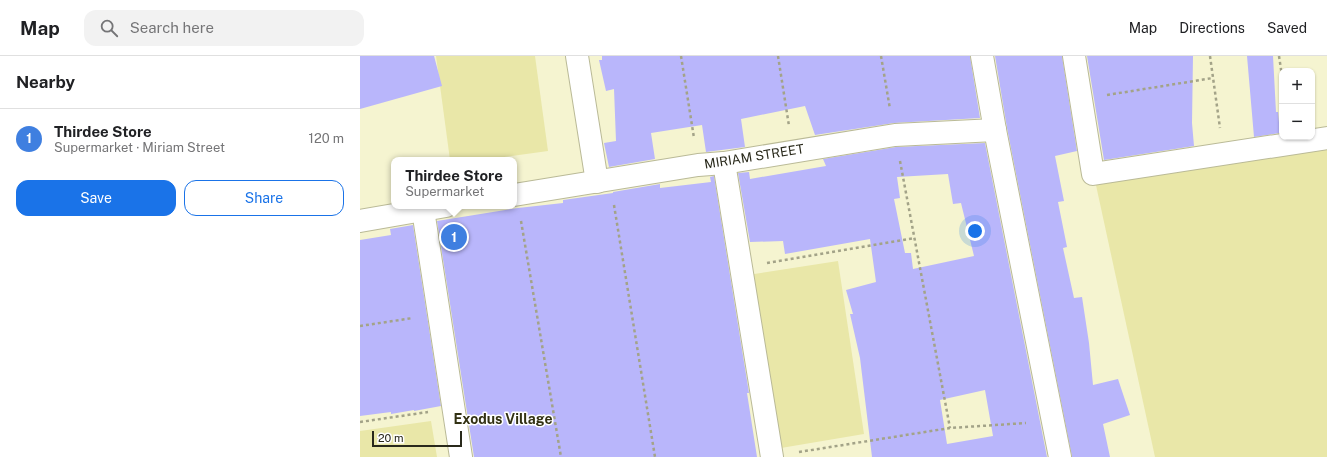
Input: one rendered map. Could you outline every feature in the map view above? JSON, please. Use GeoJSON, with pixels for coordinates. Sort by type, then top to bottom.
{"type":"FeatureCollection","features":[{"type":"Feature","properties":{"kind":"street"},"geometry":{"type":"LineString","coordinates":[[577,56],[603,180]]}},
{"type":"Feature","properties":{"kind":"street"},"geometry":{"type":"LineString","coordinates":[[982,56],[995,130],[1060,457]]}},
{"type":"Feature","properties":{"kind":"street"},"geometry":{"type":"LineString","coordinates":[[1074,56],[1093,174],[1327,138]]}},
{"type":"Feature","properties":{"kind":"street","name":"MIRIAM STREET"},"geometry":{"type":"LineString","coordinates":[[517,195],[603,180],[895,135],[995,130]]}},
{"type":"Feature","properties":{"kind":"street"},"geometry":{"type":"LineString","coordinates":[[724,162],[772,457]]}},
{"type":"Feature","properties":{"kind":"street"},"geometry":{"type":"LineString","coordinates":[[360,221],[429,209]]}},
{"type":"Feature","properties":{"kind":"street"},"geometry":{"type":"LineString","coordinates":[[423,210],[461,457]]}},
{"type":"Feature","properties":{"kind":"path"},"geometry":{"type":"LineString","coordinates":[[681,56],[698,165]]}},
{"type":"Feature","properties":{"kind":"path"},"geometry":{"type":"LineString","coordinates":[[778,56],[793,150]]}},
{"type":"Feature","properties":{"kind":"path"},"geometry":{"type":"LineString","coordinates":[[881,56],[950,428]]}},
{"type":"Feature","properties":{"kind":"path"},"geometry":{"type":"LineString","coordinates":[[1210,56],[1224,154]]}},
{"type":"Feature","properties":{"kind":"path"},"geometry":{"type":"LineString","coordinates":[[1279,56],[1281,68]]}},
{"type":"Feature","properties":{"kind":"path"},"geometry":{"type":"LineString","coordinates":[[1081,98],[1213,78]]}},
{"type":"Feature","properties":{"kind":"path"},"geometry":{"type":"LineString","coordinates":[[603,180],[655,457]]}},
{"type":"Feature","properties":{"kind":"path"},"geometry":{"type":"LineString","coordinates":[[517,201],[561,457]]}},
{"type":"Feature","properties":{"kind":"path"},"geometry":{"type":"LineString","coordinates":[[741,268],[915,238]]}},
{"type":"Feature","properties":{"kind":"path"},"geometry":{"type":"LineString","coordinates":[[360,326],[439,314]]}},
{"type":"Feature","properties":{"kind":"path"},"geometry":{"type":"LineString","coordinates":[[360,422],[454,408]]}},
{"type":"Feature","properties":{"kind":"path"},"geometry":{"type":"LineString","coordinates":[[772,457],[950,428],[1053,422]]}},
{"type":"Feature","properties":{"kind":"shaded area"},"geometry":{"type":"Polygon","coordinates":[[[436,56],[535,56],[548,151],[504,157],[450,157],[436,56]]]}},
{"type":"Feature","properties":{"kind":"shaded area"},"geometry":{"type":"Polygon","coordinates":[[[1327,147],[1327,457],[1155,457],[1094,176],[1327,147]]]}},
{"type":"Feature","properties":{"kind":"shaded area"},"geometry":{"type":"Polygon","coordinates":[[[838,261],[864,434],[775,449],[748,275],[838,261]]]}},
{"type":"Feature","properties":{"kind":"shaded area"},"geometry":{"type":"Polygon","coordinates":[[[431,421],[437,457],[360,457],[360,431],[431,421]]]}},
{"type":"Feature","properties":{"kind":"building"},"geometry":{"type":"Polygon","coordinates":[[[360,56],[434,56],[442,86],[360,109],[360,56]]]}},
{"type":"Feature","properties":{"kind":"building"},"geometry":{"type":"Polygon","coordinates":[[[602,56],[970,56],[980,118],[894,123],[815,135],[805,106],[741,119],[745,147],[706,152],[702,125],[651,133],[655,159],[609,167],[604,143],[616,141],[614,89],[606,91],[599,60],[602,60],[602,56]]]}},
{"type":"Feature","properties":{"kind":"building"},"geometry":{"type":"Polygon","coordinates":[[[995,56],[1062,56],[1077,151],[1055,156],[1064,201],[1058,202],[1067,247],[1063,248],[1074,298],[1082,297],[1089,343],[1093,385],[1118,379],[1130,415],[1103,424],[1110,457],[1072,457],[1007,128],[995,56]]]}},
{"type":"Feature","properties":{"kind":"building"},"geometry":{"type":"Polygon","coordinates":[[[1087,56],[1193,56],[1192,123],[1194,146],[1104,160],[1087,56]]]}},
{"type":"Feature","properties":{"kind":"building"},"geometry":{"type":"Polygon","coordinates":[[[1247,56],[1273,56],[1276,112],[1278,112],[1279,133],[1254,137],[1247,56]]]}},
{"type":"Feature","properties":{"kind":"building"},"geometry":{"type":"Polygon","coordinates":[[[985,143],[1047,457],[872,457],[860,358],[850,314],[853,314],[846,290],[876,282],[870,239],[785,254],[783,241],[750,242],[738,173],[749,172],[750,179],[826,166],[823,159],[896,147],[985,143]],[[948,174],[897,177],[900,198],[894,199],[905,253],[911,253],[913,269],[974,256],[961,203],[953,204],[948,174]],[[985,390],[940,400],[947,444],[993,436],[985,390]]]}},
{"type":"Feature","properties":{"kind":"building"},"geometry":{"type":"Polygon","coordinates":[[[714,176],[749,393],[747,393],[757,457],[474,457],[437,221],[518,208],[563,203],[563,200],[613,193],[660,184],[660,188],[711,182],[710,177],[714,176]]]}},
{"type":"Feature","properties":{"kind":"building"},"geometry":{"type":"Polygon","coordinates":[[[413,225],[441,406],[391,414],[391,412],[360,416],[360,240],[391,235],[390,229],[413,225]]]}},
{"type":"Feature","properties":{"kind":"place","name":"Thirdee Store"},"geometry":{"type":"Point","coordinates":[454,237]}},
{"type":"Feature","properties":{"kind":"district","name":"Exodus Village"},"geometry":{"type":"Point","coordinates":[503,419]}}]}
